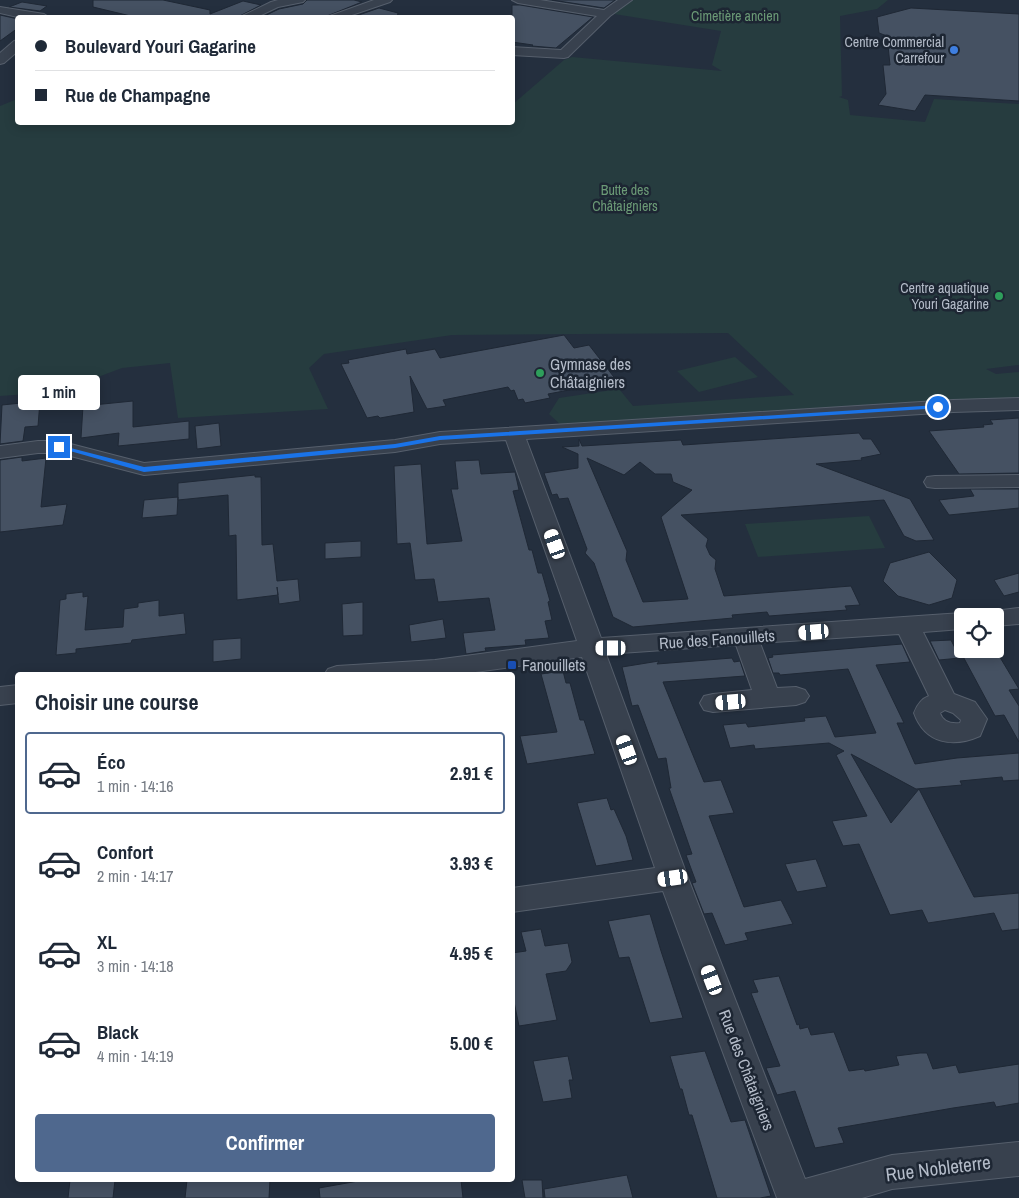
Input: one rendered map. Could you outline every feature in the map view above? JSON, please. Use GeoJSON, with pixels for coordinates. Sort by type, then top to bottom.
{"type":"FeatureCollection","features":[{"type":"Feature","properties":{"kind":"street"},"geometry":{"type":"LineString","coordinates":[[333,15],[386,0]]}},
{"type":"Feature","properties":{"kind":"street"},"geometry":{"type":"LineString","coordinates":[[518,0],[606,14]]}},
{"type":"Feature","properties":{"kind":"street"},"geometry":{"type":"LineString","coordinates":[[515,51],[564,54],[606,14],[626,0]]}},
{"type":"Feature","properties":{"kind":"street"},"geometry":{"type":"LineString","coordinates":[[251,15],[275,4],[301,5]]}},
{"type":"Feature","properties":{"kind":"street"},"geometry":{"type":"LineString","coordinates":[[0,10],[29,15]]}},
{"type":"Feature","properties":{"kind":"street"},"geometry":{"type":"LineString","coordinates":[[0,61],[15,47]]}},
{"type":"Feature","properties":{"kind":"street"},"geometry":{"type":"LineString","coordinates":[[0,61],[15,60]]}},
{"type":"Feature","properties":{"kind":"street"},"geometry":{"type":"LineString","coordinates":[[0,452],[38,447],[59,447],[144,469],[395,446],[440,438],[953,406],[1019,404]]}},
{"type":"Feature","properties":{"kind":"street","name":"Rue des Châtaigniers"},"geometry":{"type":"LineString","coordinates":[[514,434],[587,632],[591,648],[673,878],[795,1198]]}},
{"type":"Feature","properties":{"kind":"street"},"geometry":{"type":"LineString","coordinates":[[935,482],[1019,481]]}},
{"type":"Feature","properties":{"kind":"street"},"geometry":{"type":"LineString","coordinates":[[1004,617],[1019,616]]}},
{"type":"Feature","properties":{"kind":"street","name":"Rue des Fanouillets"},"geometry":{"type":"LineString","coordinates":[[386,672],[435,669],[591,648],[954,621]]}},
{"type":"Feature","properties":{"kind":"street"},"geometry":{"type":"LineString","coordinates":[[907,625],[945,701]]}},
{"type":"Feature","properties":{"kind":"street"},"geometry":{"type":"LineString","coordinates":[[745,637],[768,698]]}},
{"type":"Feature","properties":{"kind":"street"},"geometry":{"type":"LineString","coordinates":[[0,696],[15,694]]}},
{"type":"Feature","properties":{"kind":"street"},"geometry":{"type":"LineString","coordinates":[[712,703],[796,696]]}},
{"type":"Feature","properties":{"kind":"street"},"geometry":{"type":"LineString","coordinates":[[515,900],[673,878]]}},
{"type":"Feature","properties":{"kind":"street","name":"Rue Nobleterre"},"geometry":{"type":"LineString","coordinates":[[800,1198],[892,1172],[1019,1159]]}},
{"type":"Feature","properties":{"kind":"green space","name":"Butte des Châtaigniers"},"geometry":{"type":"Polygon","coordinates":[[[632,0],[888,0],[877,9],[840,16],[842,96],[839,97],[848,100],[850,115],[925,122],[934,99],[1019,104],[1019,365],[986,369],[996,374],[1019,372],[1019,400],[562,426],[549,414],[559,398],[619,389],[633,406],[794,395],[728,333],[452,335],[324,354],[309,368],[328,409],[178,418],[170,363],[122,368],[58,392],[0,396],[0,106],[15,100],[15,125],[515,125],[515,102],[564,60],[572,57],[722,71],[712,65],[721,31],[614,14],[632,0]]]}},
{"type":"Feature","properties":{"kind":"green space"},"geometry":{"type":"Polygon","coordinates":[[[735,357],[758,377],[699,392],[677,371],[735,357]]]}},
{"type":"Feature","properties":{"kind":"green space"},"geometry":{"type":"Polygon","coordinates":[[[869,516],[885,548],[758,557],[745,524],[869,516]]]}},
{"type":"Feature","properties":{"kind":"building"},"geometry":{"type":"Polygon","coordinates":[[[93,0],[163,0],[210,10],[210,14],[243,1],[261,5],[242,15],[126,15],[93,7],[93,0]]]}},
{"type":"Feature","properties":{"kind":"building"},"geometry":{"type":"Polygon","coordinates":[[[307,0],[354,0],[362,2],[330,15],[266,15],[279,9],[303,4],[307,0]]]}},
{"type":"Feature","properties":{"kind":"building"},"geometry":{"type":"Polygon","coordinates":[[[552,0],[615,0],[604,8],[552,0]]]}},
{"type":"Feature","properties":{"kind":"building"},"geometry":{"type":"Polygon","coordinates":[[[22,2],[47,6],[40,11],[9,7],[22,2]]]}},
{"type":"Feature","properties":{"kind":"building"},"geometry":{"type":"Polygon","coordinates":[[[512,5],[520,5],[593,17],[556,48],[515,42],[515,15],[512,15],[512,5]]]}},
{"type":"Feature","properties":{"kind":"building"},"geometry":{"type":"Polygon","coordinates":[[[379,8],[398,13],[398,15],[359,15],[379,8]]]}},
{"type":"Feature","properties":{"kind":"building","name":"Centre Commercial Carrefour"},"geometry":{"type":"Polygon","coordinates":[[[911,8],[1019,14],[1019,101],[925,95],[915,111],[878,105],[886,94],[883,65],[890,65],[887,36],[879,33],[877,17],[911,8]]]}},
{"type":"Feature","properties":{"kind":"building"},"geometry":{"type":"Polygon","coordinates":[[[0,15],[15,18],[15,30],[0,41],[0,15]]]}},
{"type":"Feature","properties":{"kind":"building","name":"Gymnase des Châtaigniers"},"geometry":{"type":"Polygon","coordinates":[[[564,335],[574,348],[589,345],[617,381],[548,394],[550,398],[525,403],[523,399],[518,400],[514,390],[511,391],[508,387],[443,400],[446,406],[427,409],[410,376],[414,412],[380,418],[378,416],[367,418],[341,364],[349,363],[348,360],[406,349],[407,354],[435,349],[440,358],[564,335]]]}},
{"type":"Feature","properties":{"kind":"building"},"geometry":{"type":"Polygon","coordinates":[[[40,401],[38,426],[25,427],[23,441],[0,444],[2,405],[40,401]]]}},
{"type":"Feature","properties":{"kind":"building"},"geometry":{"type":"Polygon","coordinates":[[[133,401],[133,427],[189,421],[189,439],[118,446],[119,433],[81,438],[83,406],[133,401]]]}},
{"type":"Feature","properties":{"kind":"building"},"geometry":{"type":"Polygon","coordinates":[[[1019,418],[1019,473],[959,474],[929,431],[984,427],[983,425],[993,424],[990,420],[1019,418]]]}},
{"type":"Feature","properties":{"kind":"building"},"geometry":{"type":"Polygon","coordinates":[[[219,423],[221,446],[197,449],[195,426],[219,423]]]}},
{"type":"Feature","properties":{"kind":"building"},"geometry":{"type":"Polygon","coordinates":[[[859,433],[863,439],[871,439],[881,454],[861,458],[862,460],[816,464],[910,499],[934,540],[916,541],[904,536],[884,500],[681,515],[708,539],[706,546],[710,555],[716,560],[715,569],[724,596],[851,586],[860,605],[845,606],[847,610],[769,616],[767,612],[732,615],[733,618],[633,627],[613,617],[594,563],[585,553],[587,549],[568,498],[559,499],[557,494],[552,495],[544,473],[578,468],[578,454],[562,447],[579,446],[579,439],[582,446],[681,440],[683,445],[859,433]],[[587,458],[627,551],[626,560],[643,602],[688,599],[661,517],[692,490],[673,482],[671,474],[655,474],[640,462],[624,475],[587,458]]]}},
{"type":"Feature","properties":{"kind":"building"},"geometry":{"type":"Polygon","coordinates":[[[22,457],[22,461],[46,458],[41,507],[67,504],[63,525],[0,532],[0,460],[22,457]]]}},
{"type":"Feature","properties":{"kind":"building"},"geometry":{"type":"Polygon","coordinates":[[[479,460],[481,474],[515,472],[519,490],[513,491],[529,550],[532,550],[538,573],[542,573],[550,601],[548,602],[552,620],[545,621],[549,638],[525,640],[526,645],[485,648],[486,651],[466,654],[463,633],[495,630],[489,598],[438,602],[434,579],[415,580],[410,543],[397,544],[394,466],[421,464],[427,544],[462,541],[451,489],[458,489],[455,461],[479,460]]]}},
{"type":"Feature","properties":{"kind":"building"},"geometry":{"type":"Polygon","coordinates":[[[255,475],[255,477],[261,477],[262,545],[273,544],[277,581],[298,579],[300,601],[279,604],[278,595],[237,600],[236,535],[229,536],[228,495],[178,500],[178,483],[255,475]]]}},
{"type":"Feature","properties":{"kind":"building"},"geometry":{"type":"Polygon","coordinates":[[[970,489],[1019,489],[1019,508],[949,515],[939,500],[974,496],[970,489]]]}},
{"type":"Feature","properties":{"kind":"building"},"geometry":{"type":"Polygon","coordinates":[[[178,497],[177,515],[142,518],[144,500],[178,497]]]}},
{"type":"Feature","properties":{"kind":"building"},"geometry":{"type":"Polygon","coordinates":[[[361,541],[361,557],[325,559],[325,543],[361,541]]]}},
{"type":"Feature","properties":{"kind":"building"},"geometry":{"type":"Polygon","coordinates":[[[929,552],[957,580],[952,598],[929,605],[898,596],[883,581],[890,563],[929,552]]]}},
{"type":"Feature","properties":{"kind":"building"},"geometry":{"type":"Polygon","coordinates":[[[1019,573],[1019,592],[1004,596],[994,580],[1019,573]]]}},
{"type":"Feature","properties":{"kind":"building"},"geometry":{"type":"Polygon","coordinates":[[[83,592],[83,597],[88,596],[85,630],[123,627],[124,609],[138,607],[138,603],[159,600],[159,616],[184,613],[186,634],[76,649],[76,653],[56,655],[60,600],[66,599],[66,594],[83,592]]]}},
{"type":"Feature","properties":{"kind":"building"},"geometry":{"type":"Polygon","coordinates":[[[363,602],[363,635],[343,636],[342,604],[363,602]]]}},
{"type":"Feature","properties":{"kind":"building"},"geometry":{"type":"Polygon","coordinates":[[[443,619],[446,638],[411,642],[409,625],[443,619]]]}},
{"type":"Feature","properties":{"kind":"building"},"geometry":{"type":"Polygon","coordinates":[[[241,638],[241,659],[213,662],[213,640],[241,638]]]}},
{"type":"Feature","properties":{"kind":"building"},"geometry":{"type":"Polygon","coordinates":[[[951,640],[954,646],[954,658],[960,658],[939,660],[930,641],[951,640]]]}},
{"type":"Feature","properties":{"kind":"building"},"geometry":{"type":"Polygon","coordinates":[[[902,644],[910,662],[876,665],[904,723],[897,723],[915,764],[957,758],[1019,753],[1019,780],[1003,781],[1002,777],[960,781],[962,785],[916,789],[851,754],[891,823],[919,789],[974,897],[1019,893],[1019,929],[1002,931],[994,913],[928,923],[922,910],[890,915],[859,844],[843,846],[832,821],[867,816],[836,755],[844,751],[829,743],[755,749],[754,745],[730,748],[723,725],[746,723],[748,727],[805,721],[804,718],[826,716],[835,737],[876,733],[848,669],[780,675],[779,673],[773,673],[768,658],[773,657],[772,655],[902,644]]]}},
{"type":"Feature","properties":{"kind":"building"},"geometry":{"type":"Polygon","coordinates":[[[732,658],[734,662],[740,661],[745,676],[663,682],[704,782],[721,780],[734,813],[709,816],[744,907],[781,900],[793,924],[745,933],[748,940],[725,945],[712,913],[704,914],[692,883],[696,882],[686,855],[692,854],[669,788],[671,788],[666,758],[658,759],[638,705],[632,706],[622,667],[659,661],[657,664],[732,658]]]}},
{"type":"Feature","properties":{"kind":"building"},"geometry":{"type":"Polygon","coordinates":[[[964,658],[1000,658],[1019,689],[1009,690],[1019,706],[1019,742],[1004,715],[995,716],[964,658]]]}},
{"type":"Feature","properties":{"kind":"building"},"geometry":{"type":"Polygon","coordinates":[[[563,671],[566,683],[570,683],[580,720],[584,720],[595,754],[527,764],[520,736],[557,732],[541,674],[563,671]]]}},
{"type":"Feature","properties":{"kind":"building"},"geometry":{"type":"Polygon","coordinates":[[[607,798],[611,810],[614,809],[626,836],[633,860],[596,866],[577,803],[607,798]]]}},
{"type":"Feature","properties":{"kind":"building"},"geometry":{"type":"Polygon","coordinates":[[[816,859],[827,887],[797,892],[785,864],[816,859]]]}},
{"type":"Feature","properties":{"kind":"building"},"geometry":{"type":"Polygon","coordinates":[[[650,914],[683,1018],[650,1023],[629,957],[619,958],[608,921],[650,914]]]}},
{"type":"Feature","properties":{"kind":"building"},"geometry":{"type":"Polygon","coordinates":[[[541,929],[545,946],[568,943],[572,962],[566,971],[546,974],[557,1020],[519,1026],[515,1007],[515,953],[526,951],[521,932],[541,929]]]}},
{"type":"Feature","properties":{"kind":"building"},"geometry":{"type":"Polygon","coordinates":[[[779,976],[797,1025],[799,1024],[800,1029],[808,1027],[811,1035],[834,1032],[849,1071],[864,1069],[865,1071],[899,1065],[896,1056],[920,1053],[927,1053],[933,1069],[956,1065],[959,1073],[1019,1064],[1019,1103],[996,1107],[994,1102],[838,1128],[844,1143],[815,1148],[795,1091],[777,1095],[766,1068],[780,1066],[751,993],[758,992],[753,980],[779,976]]]}},
{"type":"Feature","properties":{"kind":"building"},"geometry":{"type":"Polygon","coordinates":[[[705,1051],[731,1122],[745,1120],[771,1196],[760,1198],[717,1198],[692,1115],[689,1115],[670,1056],[705,1051]]]}},
{"type":"Feature","properties":{"kind":"building"},"geometry":{"type":"Polygon","coordinates":[[[568,1056],[573,1080],[569,1080],[572,1098],[543,1102],[533,1061],[568,1056]]]}},
{"type":"Feature","properties":{"kind":"building"},"geometry":{"type":"Polygon","coordinates":[[[627,1175],[633,1198],[545,1198],[544,1189],[627,1175]]]}},
{"type":"Feature","properties":{"kind":"building"},"geometry":{"type":"Polygon","coordinates":[[[522,1180],[542,1180],[543,1198],[525,1198],[522,1180]]]}},
{"type":"Feature","properties":{"kind":"building"},"geometry":{"type":"Polygon","coordinates":[[[70,1182],[115,1182],[113,1198],[68,1198],[70,1182]]]}},
{"type":"Feature","properties":{"kind":"building"},"geometry":{"type":"Polygon","coordinates":[[[187,1182],[270,1182],[269,1198],[185,1198],[187,1182]]]}},
{"type":"Feature","properties":{"kind":"building"},"geometry":{"type":"Polygon","coordinates":[[[353,1182],[461,1182],[463,1198],[320,1198],[319,1188],[353,1182]]]}},
{"type":"Feature","properties":{"kind":"place","name":"Centre Commercial Carrefour"},"geometry":{"type":"Point","coordinates":[954,50]}},
{"type":"Feature","properties":{"kind":"place","name":"Centre aquatique Youri Gagarine"},"geometry":{"type":"Point","coordinates":[999,296]}},
{"type":"Feature","properties":{"kind":"place","name":"Gymnase des Châtaigniers"},"geometry":{"type":"Point","coordinates":[540,373]}},
{"type":"Feature","properties":{"kind":"place","name":"Fanouillets"},"geometry":{"type":"Point","coordinates":[512,665]}},
{"type":"Feature","properties":{"kind":"route"},"geometry":{"type":"LineString","coordinates":[[59,447],[144,469],[395,446],[440,438],[938,407]]}},
{"type":"Feature","properties":{"kind":"park label","name":"Cimetière ancien"},"geometry":{"type":"Point","coordinates":[735,16]}}]}
